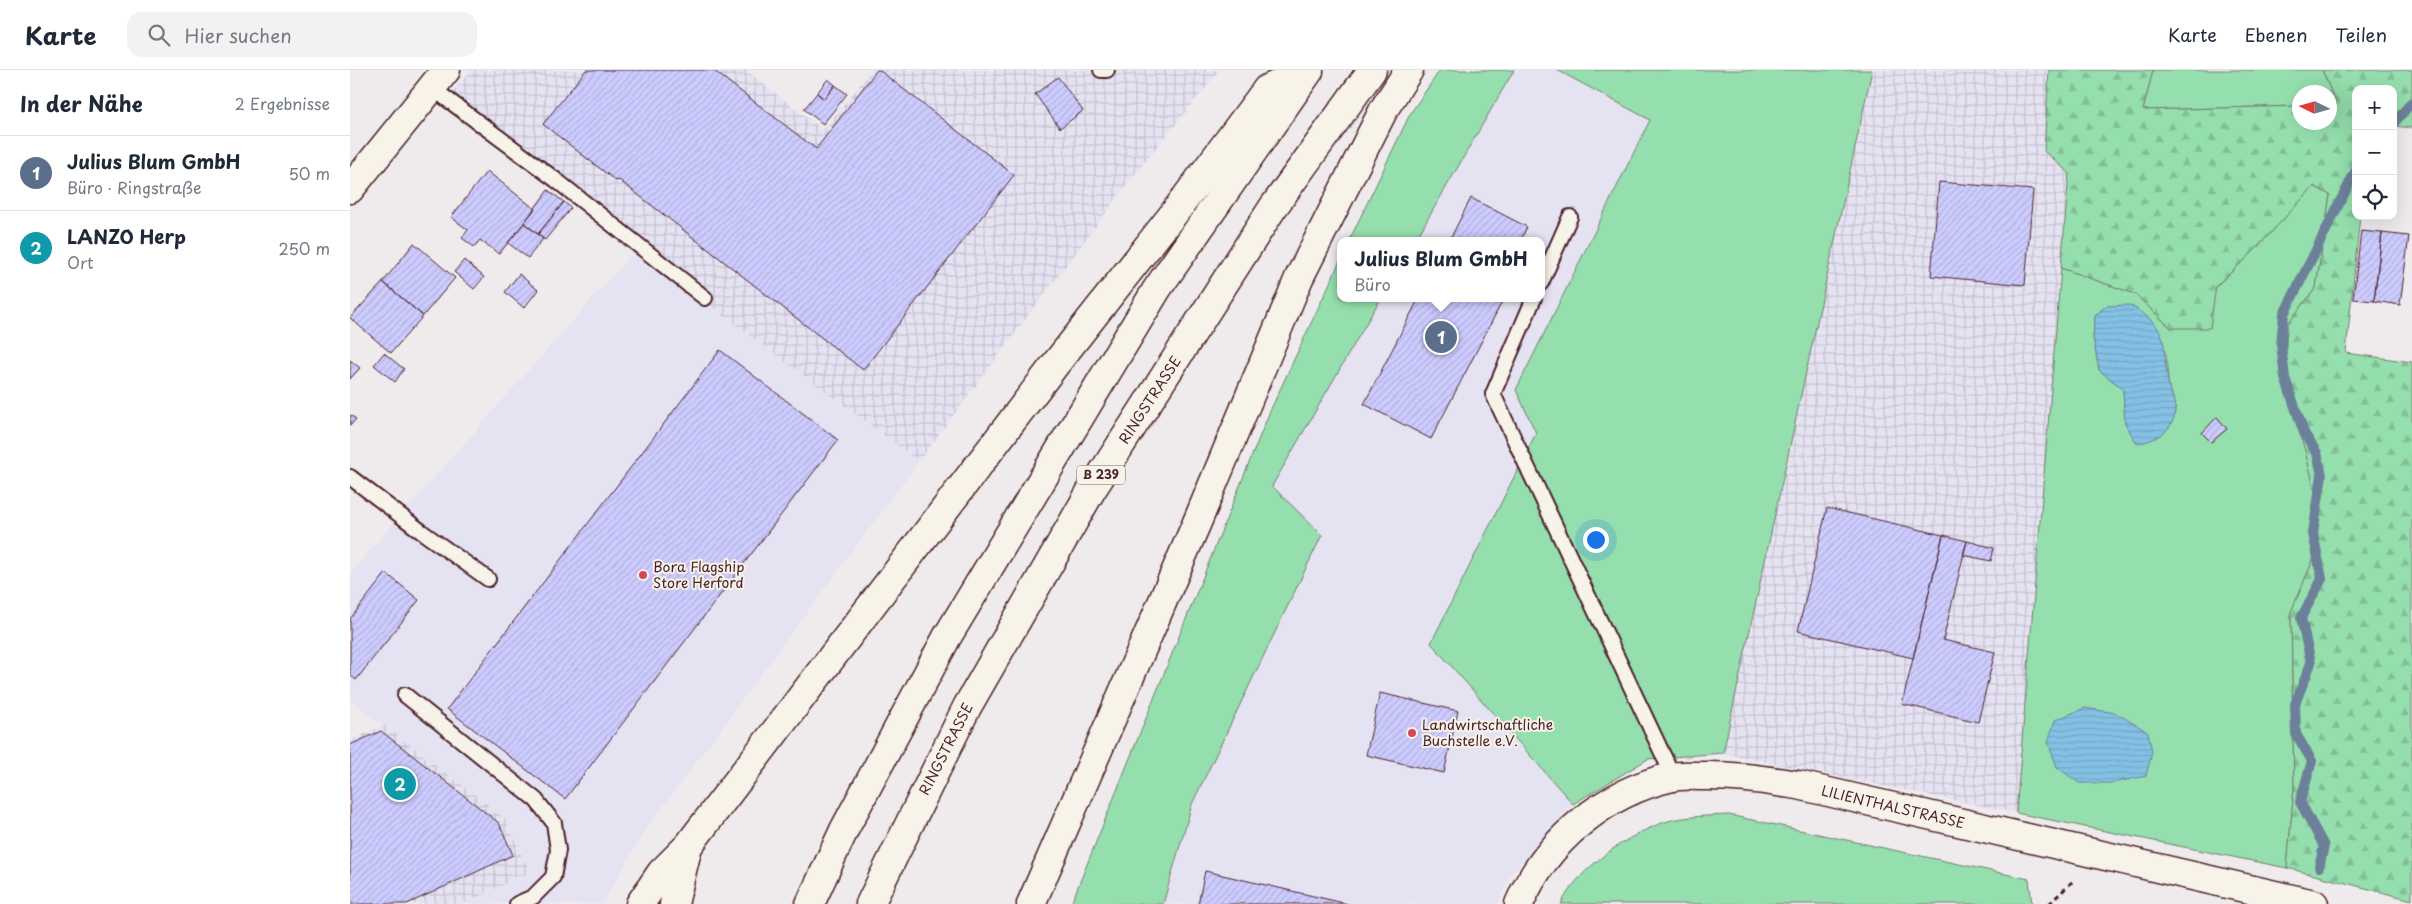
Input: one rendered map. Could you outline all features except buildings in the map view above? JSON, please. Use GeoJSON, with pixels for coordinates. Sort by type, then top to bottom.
{"type":"FeatureCollection","features":[{"type":"Feature","properties":{"kind":"main road","name":"RINGSTRASSE"},"geometry":{"type":"LineString","coordinates":[[870,904],[967,707],[1091,491],[1272,209],[1372,70]]}},
{"type":"Feature","properties":{"kind":"main road"},"geometry":{"type":"LineString","coordinates":[[1031,904],[1198,520],[1299,278],[1384,108],[1409,70]]}},
{"type":"Feature","properties":{"kind":"main road"},"geometry":{"type":"LineString","coordinates":[[640,904],[661,873],[688,846],[1048,373],[1175,212],[1267,89],[1309,71]]}},
{"type":"Feature","properties":{"kind":"main road"},"geometry":{"type":"LineString","coordinates":[[810,904],[844,830],[947,637],[1157,289],[1309,71]]}},
{"type":"Feature","properties":{"kind":"main road"},"geometry":{"type":"LineString","coordinates":[[350,189],[439,79]]}},
{"type":"Feature","properties":{"kind":"main road","name":"LILIENTHALSTRASSE"},"geometry":{"type":"LineString","coordinates":[[1519,904],[1528,882],[1551,850],[1594,812],[1628,792],[1673,776],[1731,775],[1798,785],[2314,904]]}},
{"type":"Feature","properties":{"kind":"main road"},"geometry":{"type":"LineString","coordinates":[[674,904],[688,846]]}},
{"type":"Feature","properties":{"kind":"lane"},"geometry":{"type":"LineString","coordinates":[[1101,70],[1107,70]]}},
{"type":"Feature","properties":{"kind":"lane"},"geometry":{"type":"LineString","coordinates":[[439,79],[556,180],[704,298]]}},
{"type":"Feature","properties":{"kind":"lane"},"geometry":{"type":"LineString","coordinates":[[1545,274],[1570,217]]}},
{"type":"Feature","properties":{"kind":"lane"},"geometry":{"type":"LineString","coordinates":[[1532,302],[1493,394],[1673,776]]}},
{"type":"Feature","properties":{"kind":"lane"},"geometry":{"type":"LineString","coordinates":[[350,477],[488,579]]}},
{"type":"Feature","properties":{"kind":"lane"},"geometry":{"type":"LineString","coordinates":[[405,695],[536,800],[554,823],[558,850],[553,877],[533,897],[518,904]]}},
{"type":"Feature","properties":{"kind":"path"},"geometry":{"type":"LineString","coordinates":[[2049,904],[2073,881]]}},
{"type":"Feature","properties":{"kind":"shaded area"},"geometry":{"type":"Polygon","coordinates":[[[471,70],[745,70],[823,130],[872,70],[1220,70],[1135,174],[919,461],[635,250],[444,102],[471,70]]]}},
{"type":"Feature","properties":{"kind":"shaded area"},"geometry":{"type":"Polygon","coordinates":[[[1514,70],[1557,70],[1650,119],[1516,390],[1536,433],[1431,643],[1573,804],[1511,874],[1498,904],[1163,904],[1192,804],[1321,535],[1272,486],[1379,302],[1545,302],[1545,237],[1417,237],[1514,70]]]}},
{"type":"Feature","properties":{"kind":"shaded area"},"geometry":{"type":"Polygon","coordinates":[[[1872,70],[2078,70],[2016,813],[1723,753],[1872,70]]]}},
{"type":"Feature","properties":{"kind":"shaded area"},"geometry":{"type":"Polygon","coordinates":[[[635,250],[919,461],[646,830],[602,904],[463,904],[530,872],[505,818],[350,700],[350,573],[635,250]]]}},
{"type":"Feature","properties":{"kind":"shaded area"},"geometry":{"type":"Polygon","coordinates":[[[384,725],[505,818],[530,872],[463,904],[350,904],[350,741],[384,725]]]}},
{"type":"Feature","properties":{"kind":"green space"},"geometry":{"type":"Polygon","coordinates":[[[1440,70],[1514,70],[1417,237],[1351,237],[1410,114],[1440,70]]]}},
{"type":"Feature","properties":{"kind":"green space"},"geometry":{"type":"Polygon","coordinates":[[[1557,70],[1872,70],[1723,753],[1648,759],[1573,804],[1431,643],[1536,433],[1516,390],[1650,120],[1557,70]]]}},
{"type":"Feature","properties":{"kind":"green space"},"geometry":{"type":"Polygon","coordinates":[[[2049,70],[2153,70],[2143,110],[2292,106],[2292,130],[2337,130],[2337,85],[2328,85],[2322,70],[2412,70],[2412,128],[2397,126],[2397,85],[2352,85],[2352,220],[2360,220],[2346,353],[2412,362],[2412,900],[2287,868],[2294,787],[2291,612],[2314,558],[2315,490],[2286,377],[2286,326],[2316,288],[2330,195],[2314,186],[2251,254],[2216,286],[2210,328],[2171,328],[2135,294],[2061,268],[2069,173],[2044,151],[2049,70]]]}},
{"type":"Feature","properties":{"kind":"green space"},"geometry":{"type":"Polygon","coordinates":[[[2153,70],[2322,70],[2329,85],[2292,85],[2292,106],[2143,110],[2153,70]]]}},
{"type":"Feature","properties":{"kind":"green space"},"geometry":{"type":"Polygon","coordinates":[[[2314,186],[2330,195],[2316,288],[2286,326],[2286,377],[2315,489],[2314,558],[2291,612],[2294,787],[2287,868],[2016,813],[2061,268],[2135,294],[2171,328],[2251,254],[2314,186]],[[2106,306],[2095,316],[2093,337],[2099,370],[2123,389],[2125,423],[2176,408],[2168,382],[2166,354],[2106,306]]]}},
{"type":"Feature","properties":{"kind":"green space"},"geometry":{"type":"Polygon","coordinates":[[[1337,268],[1337,302],[1379,302],[1272,486],[1322,535],[1192,804],[1163,904],[1071,904],[1270,411],[1337,268]]]}},
{"type":"Feature","properties":{"kind":"green space"},"geometry":{"type":"Polygon","coordinates":[[[1729,815],[2029,879],[2032,904],[1561,904],[1569,891],[1592,865],[1638,834],[1675,819],[1729,815]]]}},
{"type":"Feature","properties":{"kind":"water"},"geometry":{"type":"Polygon","coordinates":[[[2130,305],[2144,314],[2159,330],[2164,346],[2169,385],[2175,408],[2172,423],[2163,433],[2151,440],[2137,444],[2125,423],[2123,389],[2099,370],[2093,337],[2095,316],[2106,306],[2130,305]]]}},
{"type":"Feature","properties":{"kind":"water"},"geometry":{"type":"Polygon","coordinates":[[[2085,708],[2116,713],[2148,732],[2152,752],[2146,776],[2112,783],[2079,783],[2057,767],[2048,742],[2055,720],[2085,708]]]}},
{"type":"Feature","properties":{"kind":"waterway"},"geometry":{"type":"LineString","coordinates":[[2397,119],[2412,102]]}},
{"type":"Feature","properties":{"kind":"waterway"},"geometry":{"type":"LineString","coordinates":[[2319,867],[2324,846],[2300,802],[2312,761],[2296,734],[2295,704],[2311,663],[2301,618],[2322,579],[2313,533],[2322,475],[2317,453],[2304,433],[2285,378],[2281,344],[2284,314],[2354,175]]}},
{"type":"Feature","properties":{"kind":"place","name":"Julius Blum GmbH"},"geometry":{"type":"Point","coordinates":[1441,337]}},
{"type":"Feature","properties":{"kind":"place","name":"Bora Flagship Store Herford"},"geometry":{"type":"Point","coordinates":[643,575]}},
{"type":"Feature","properties":{"kind":"place","name":"Landwirtschaftliche Buchstelle e.V."},"geometry":{"type":"Point","coordinates":[1412,733]}},
{"type":"Feature","properties":{"kind":"place","name":"LANZO Herp"},"geometry":{"type":"Point","coordinates":[400,784]}}]}
